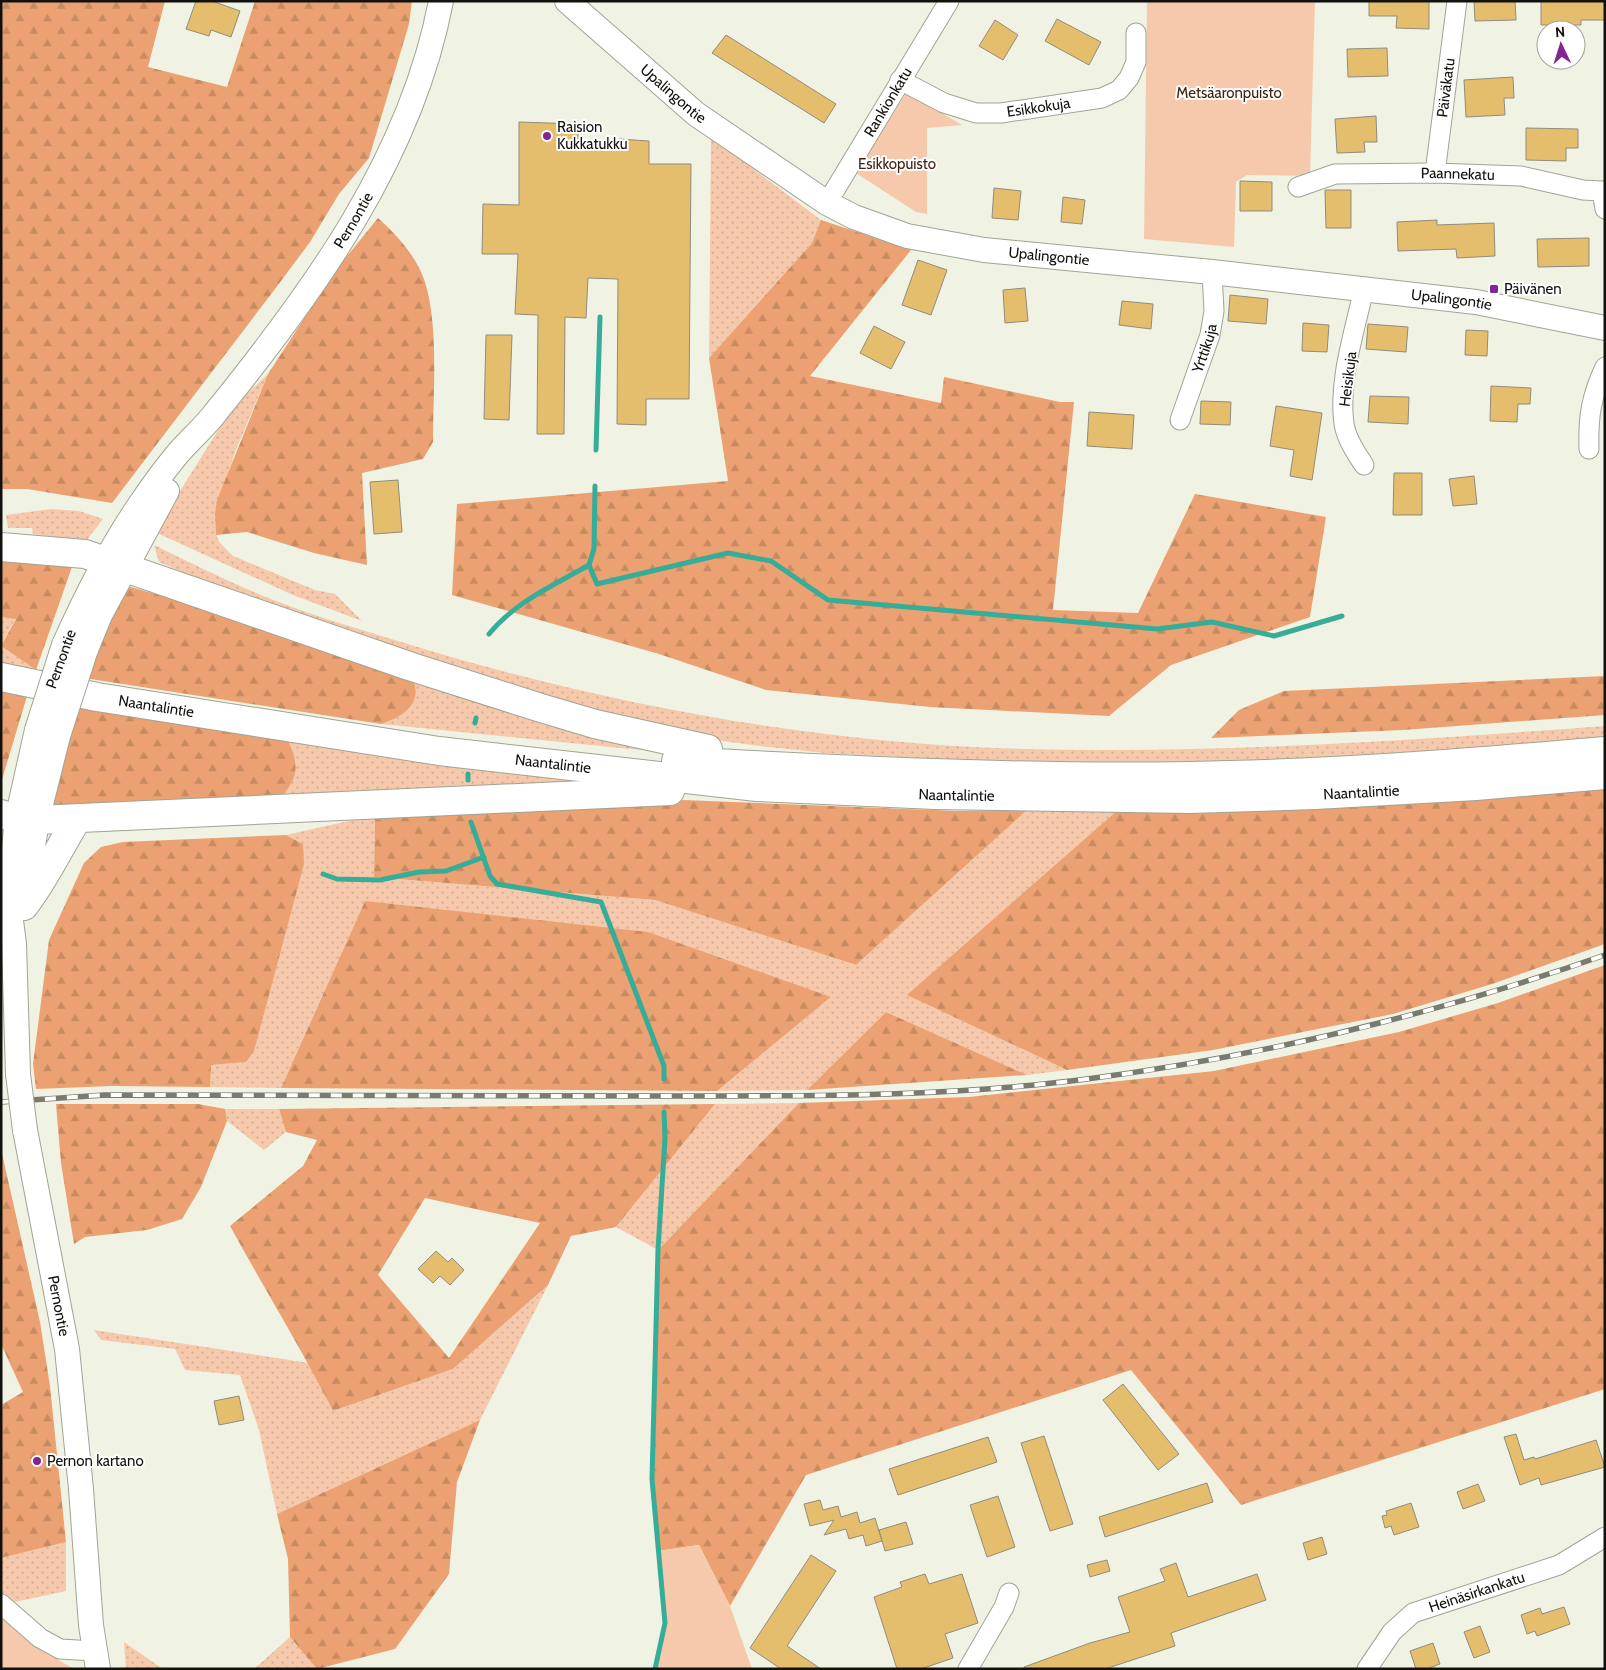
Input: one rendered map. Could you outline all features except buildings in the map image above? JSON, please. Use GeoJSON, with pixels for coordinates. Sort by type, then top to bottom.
{"type":"FeatureCollection","features":[{"type":"Feature","properties":{"kind":"main road"},"geometry":{"type":"LineString","coordinates":[[1,548],[85,554],[116,563],[412,667],[595,724],[667,742],[810,768]]}},
{"type":"Feature","properties":{"kind":"main road","name":"Naantalintie"},"geometry":{"type":"LineString","coordinates":[[1,677],[97,697],[439,751],[756,787],[935,795],[1190,799],[1315,795],[1476,786],[1605,775]]}},
{"type":"Feature","properties":{"kind":"main road","name":"Naantalintie"},"geometry":{"type":"LineString","coordinates":[[311,730],[596,755],[810,768],[1065,775],[1188,776],[1304,773],[1475,763],[1605,751]]}},
{"type":"Feature","properties":{"kind":"main road"},"geometry":{"type":"LineString","coordinates":[[19,818],[77,819],[341,804],[756,787]]}},
{"type":"Feature","properties":{"kind":"main road"},"geometry":{"type":"LineString","coordinates":[[24,906],[40,886],[53,857],[77,819]]}},
{"type":"Feature","properties":{"kind":"street","name":"Pernontie"},"geometry":{"type":"LineString","coordinates":[[96,1660],[67,1349],[25,1130],[18,1074],[8,945],[11,876],[19,818],[75,648],[116,563],[151,518],[215,414],[325,266],[370,193],[412,101],[429,50],[441,1]]}},
{"type":"Feature","properties":{"kind":"street","name":"Upalingontie"},"geometry":{"type":"LineString","coordinates":[[567,1],[696,114],[827,203],[854,217],[888,230],[949,245],[1041,257],[1212,272],[1476,302],[1605,328]]}},
{"type":"Feature","properties":{"kind":"street","name":"Rankionkatu"},"geometry":{"type":"LineString","coordinates":[[827,203],[949,1]]}},
{"type":"Feature","properties":{"kind":"street","name":"Päiväkatu"},"geometry":{"type":"LineString","coordinates":[[1435,173],[1457,1]]}},
{"type":"Feature","properties":{"kind":"street","name":"Esikkokuja"},"geometry":{"type":"LineString","coordinates":[[900,80],[944,103],[976,113],[1000,113],[1102,98],[1119,90],[1129,78],[1136,62],[1136,33]]}},
{"type":"Feature","properties":{"kind":"street","name":"Paannekatu"},"geometry":{"type":"LineString","coordinates":[[1298,187],[1335,174],[1435,173],[1521,176],[1583,190],[1603,190],[1605,209]]}},
{"type":"Feature","properties":{"kind":"street","name":"Yrttikuja"},"geometry":{"type":"LineString","coordinates":[[1180,420],[1210,335],[1214,311],[1212,272]]}},
{"type":"Feature","properties":{"kind":"street","name":"Heisikuja"},"geometry":{"type":"LineString","coordinates":[[1364,288],[1346,374],[1343,401],[1344,425],[1348,438],[1364,465]]}},
{"type":"Feature","properties":{"kind":"street"},"geometry":{"type":"LineString","coordinates":[[1589,449],[1588,418],[1594,392],[1605,368]]}},
{"type":"Feature","properties":{"kind":"street","name":"Pernontie"},"geometry":{"type":"LineString","coordinates":[[8,945],[24,906],[19,818]]}},
{"type":"Feature","properties":{"kind":"street","name":"Heinäsirkankatu"},"geometry":{"type":"LineString","coordinates":[[1367,1669],[1392,1632],[1413,1613],[1559,1565],[1605,1537]]}},
{"type":"Feature","properties":{"kind":"street"},"geometry":{"type":"LineString","coordinates":[[968,1669],[1004,1607],[1009,1592]]}},
{"type":"Feature","properties":{"kind":"street"},"geometry":{"type":"LineString","coordinates":[[1,1604],[40,1638],[60,1649],[96,1660]]}},
{"type":"Feature","properties":{"kind":"green space"},"geometry":{"type":"Polygon","coordinates":[[[1,1],[165,1],[148,67],[227,87],[255,1],[412,1],[409,24],[369,158],[339,194],[310,242],[278,285],[112,503],[27,489],[1,489],[1,1]]]}},
{"type":"Feature","properties":{"kind":"green space","name":"Metsäaronpuisto"},"geometry":{"type":"Polygon","coordinates":[[[1147,1],[1315,1],[1310,176],[1247,175],[1236,182],[1234,247],[1144,239],[1147,1]]]}},
{"type":"Feature","properties":{"kind":"green space","name":"Esikkopuisto"},"geometry":{"type":"Polygon","coordinates":[[[907,92],[962,125],[927,128],[927,214],[916,212],[856,173],[907,92]]]}},
{"type":"Feature","properties":{"kind":"green space"},"geometry":{"type":"Polygon","coordinates":[[[711,137],[821,220],[812,243],[709,358],[711,137]]]}},
{"type":"Feature","properties":{"kind":"green space"},"geometry":{"type":"Polygon","coordinates":[[[378,218],[412,255],[425,282],[434,340],[433,442],[423,459],[362,473],[367,565],[314,553],[247,532],[216,535],[215,513],[217,500],[268,374],[335,271],[378,218]]]}},
{"type":"Feature","properties":{"kind":"green space"},"geometry":{"type":"Polygon","coordinates":[[[821,220],[911,250],[810,376],[941,403],[944,377],[1060,402],[1074,402],[1053,610],[1138,613],[1195,494],[1326,517],[1310,617],[1171,665],[1109,716],[930,707],[766,690],[659,654],[452,595],[457,504],[728,481],[709,358],[812,243],[821,220]]]}},
{"type":"Feature","properties":{"kind":"green space"},"geometry":{"type":"Polygon","coordinates":[[[268,374],[235,452],[215,513],[216,535],[220,543],[233,556],[315,590],[335,594],[362,621],[293,595],[157,533],[170,507],[232,408],[268,374]]]}},
{"type":"Feature","properties":{"kind":"green space"},"geometry":{"type":"Polygon","coordinates":[[[51,509],[79,511],[103,519],[86,541],[33,534],[32,528],[8,528],[6,515],[51,509]]]}},
{"type":"Feature","properties":{"kind":"green space"},"geometry":{"type":"Polygon","coordinates":[[[154,545],[268,598],[326,619],[424,649],[491,668],[627,701],[764,726],[903,742],[1052,750],[1210,749],[1289,746],[1605,726],[1605,738],[1472,751],[1209,763],[970,761],[825,753],[760,746],[700,738],[525,695],[191,576],[159,562],[154,545]]]}},
{"type":"Feature","properties":{"kind":"green space"},"geometry":{"type":"Polygon","coordinates":[[[1,555],[73,564],[36,670],[1,646],[16,619],[1,617],[1,555]]]}},
{"type":"Feature","properties":{"kind":"green space"},"geometry":{"type":"Polygon","coordinates":[[[131,587],[269,627],[410,673],[416,692],[414,699],[411,706],[405,712],[381,724],[84,678],[105,625],[126,588],[131,587]]]}},
{"type":"Feature","properties":{"kind":"green space"},"geometry":{"type":"Polygon","coordinates":[[[1,617],[16,618],[1,645],[1,617]]]}},
{"type":"Feature","properties":{"kind":"green space"},"geometry":{"type":"Polygon","coordinates":[[[1,646],[36,670],[1,663],[1,646]]]}},
{"type":"Feature","properties":{"kind":"green space"},"geometry":{"type":"Polygon","coordinates":[[[410,673],[652,749],[651,751],[381,724],[398,717],[411,706],[416,692],[410,673]]]}},
{"type":"Feature","properties":{"kind":"green space"},"geometry":{"type":"Polygon","coordinates":[[[1605,676],[1605,715],[1403,730],[1211,738],[1239,710],[1284,691],[1605,676]]]}},
{"type":"Feature","properties":{"kind":"green space"},"geometry":{"type":"Polygon","coordinates":[[[1,691],[27,696],[1,783],[1,691]]]}},
{"type":"Feature","properties":{"kind":"green space"},"geometry":{"type":"Polygon","coordinates":[[[75,706],[288,740],[295,759],[295,773],[278,802],[56,806],[50,801],[75,706]]]}},
{"type":"Feature","properties":{"kind":"green space"},"geometry":{"type":"Polygon","coordinates":[[[288,740],[631,780],[278,802],[295,773],[294,759],[288,740]]]}},
{"type":"Feature","properties":{"kind":"green space"},"geometry":{"type":"Polygon","coordinates":[[[1605,789],[1605,944],[1492,984],[1393,1014],[1213,1050],[1067,1070],[907,995],[1119,809],[1373,803],[1605,789]]]}},
{"type":"Feature","properties":{"kind":"green space"},"geometry":{"type":"Polygon","coordinates":[[[684,800],[957,811],[1027,810],[856,965],[655,900],[374,877],[375,815],[684,800]]]}},
{"type":"Feature","properties":{"kind":"green space"},"geometry":{"type":"Polygon","coordinates":[[[1119,809],[908,995],[1067,1070],[1027,1075],[886,1012],[807,1090],[717,1091],[831,997],[365,901],[281,1088],[210,1087],[210,1065],[245,1062],[303,844],[286,835],[375,815],[374,877],[655,900],[856,965],[1027,810],[1119,809]]]}},
{"type":"Feature","properties":{"kind":"green space"},"geometry":{"type":"Polygon","coordinates":[[[286,835],[303,844],[304,864],[254,1051],[246,1062],[211,1065],[210,1087],[112,1086],[36,1089],[33,1064],[49,940],[84,863],[101,847],[123,842],[286,835]]]}},
{"type":"Feature","properties":{"kind":"green space"},"geometry":{"type":"Polygon","coordinates":[[[365,901],[648,932],[831,997],[717,1091],[281,1088],[365,901]]]}},
{"type":"Feature","properties":{"kind":"green space"},"geometry":{"type":"Polygon","coordinates":[[[1605,965],[1605,1389],[1241,1505],[1131,1370],[806,1475],[730,1606],[699,1545],[658,1551],[652,1479],[658,1250],[799,1103],[969,1097],[1214,1071],[1399,1032],[1498,1003],[1605,965]]]}},
{"type":"Feature","properties":{"kind":"green space"},"geometry":{"type":"Polygon","coordinates":[[[886,1012],[1027,1075],[807,1090],[886,1012]]]}},
{"type":"Feature","properties":{"kind":"green space"},"geometry":{"type":"Polygon","coordinates":[[[799,1103],[658,1250],[616,1227],[715,1104],[799,1103]]]}},
{"type":"Feature","properties":{"kind":"green space"},"geometry":{"type":"Polygon","coordinates":[[[56,1104],[198,1104],[225,1109],[227,1121],[201,1187],[182,1219],[147,1230],[85,1237],[74,1244],[61,1163],[56,1104]]]}},
{"type":"Feature","properties":{"kind":"green space"},"geometry":{"type":"Polygon","coordinates":[[[715,1104],[616,1227],[571,1236],[548,1285],[453,1369],[333,1411],[230,1226],[303,1166],[317,1140],[286,1132],[279,1109],[715,1104]],[[425,1198],[378,1275],[449,1358],[540,1223],[425,1198]]]}},
{"type":"Feature","properties":{"kind":"green space"},"geometry":{"type":"Polygon","coordinates":[[[225,1109],[279,1109],[286,1132],[264,1150],[227,1121],[225,1109]]]}},
{"type":"Feature","properties":{"kind":"green space"},"geometry":{"type":"Polygon","coordinates":[[[1,1149],[40,1322],[50,1386],[66,1542],[1,1558],[1,1405],[23,1392],[1,1344],[1,1149]]]}},
{"type":"Feature","properties":{"kind":"green space"},"geometry":{"type":"Polygon","coordinates":[[[548,1285],[480,1420],[277,1514],[259,1430],[240,1375],[185,1370],[175,1349],[101,1340],[94,1330],[309,1363],[333,1411],[453,1369],[548,1285]]]}},
{"type":"Feature","properties":{"kind":"green space"},"geometry":{"type":"Polygon","coordinates":[[[480,1420],[457,1482],[449,1574],[395,1649],[317,1669],[290,1637],[288,1559],[277,1514],[480,1420]]]}},
{"type":"Feature","properties":{"kind":"green space"},"geometry":{"type":"Polygon","coordinates":[[[66,1542],[66,1591],[10,1603],[1,1594],[1,1558],[66,1542]]]}},
{"type":"Feature","properties":{"kind":"green space"},"geometry":{"type":"Polygon","coordinates":[[[699,1545],[730,1606],[752,1669],[655,1669],[665,1623],[658,1551],[699,1545]]]}},
{"type":"Feature","properties":{"kind":"green space"},"geometry":{"type":"Polygon","coordinates":[[[1,1617],[41,1650],[74,1669],[1,1669],[1,1617]]]}},
{"type":"Feature","properties":{"kind":"green space"},"geometry":{"type":"Polygon","coordinates":[[[290,1637],[317,1669],[254,1669],[290,1637]]]}},
{"type":"Feature","properties":{"kind":"green space"},"geometry":{"type":"Polygon","coordinates":[[[124,1642],[163,1669],[126,1669],[124,1642]]]}},
{"type":"Feature","properties":{"kind":"waterway"},"geometry":{"type":"LineString","coordinates":[[596,450],[600,317]]}},
{"type":"Feature","properties":{"kind":"waterway"},"geometry":{"type":"LineString","coordinates":[[589,565],[594,549],[595,486]]}},
{"type":"Feature","properties":{"kind":"waterway"},"geometry":{"type":"LineString","coordinates":[[489,634],[523,603],[589,565],[597,584],[728,553],[771,561],[828,600],[1157,629],[1212,622],[1274,636],[1342,616]]}},
{"type":"Feature","properties":{"kind":"waterway"},"geometry":{"type":"LineString","coordinates":[[475,723],[476,718]]}},
{"type":"Feature","properties":{"kind":"waterway"},"geometry":{"type":"LineString","coordinates":[[468,774],[468,780]]}},
{"type":"Feature","properties":{"kind":"waterway"},"geometry":{"type":"LineString","coordinates":[[471,822],[490,876],[497,884],[601,902],[664,1066],[664,1079]]}},
{"type":"Feature","properties":{"kind":"waterway"},"geometry":{"type":"LineString","coordinates":[[323,874],[337,879],[380,880],[419,872],[446,871],[484,857]]}},
{"type":"Feature","properties":{"kind":"waterway"},"geometry":{"type":"LineString","coordinates":[[655,1669],[665,1623],[652,1479],[658,1250],[665,1138],[664,1112]]}},
{"type":"Feature","properties":{"kind":"railway"},"geometry":{"type":"LineString","coordinates":[[1,1102],[105,1095],[826,1095],[930,1092],[1035,1085],[1153,1069],[1285,1045],[1414,1014],[1478,996],[1605,955]]}},
{"type":"Feature","properties":{"kind":"place","name":"Raision Kukkatukku"},"geometry":{"type":"Point","coordinates":[547,136]}},
{"type":"Feature","properties":{"kind":"place","name":"Päivänen"},"geometry":{"type":"Point","coordinates":[1494,289]}},
{"type":"Feature","properties":{"kind":"place","name":"Pernon kartano"},"geometry":{"type":"Point","coordinates":[37,1461]}}]}
